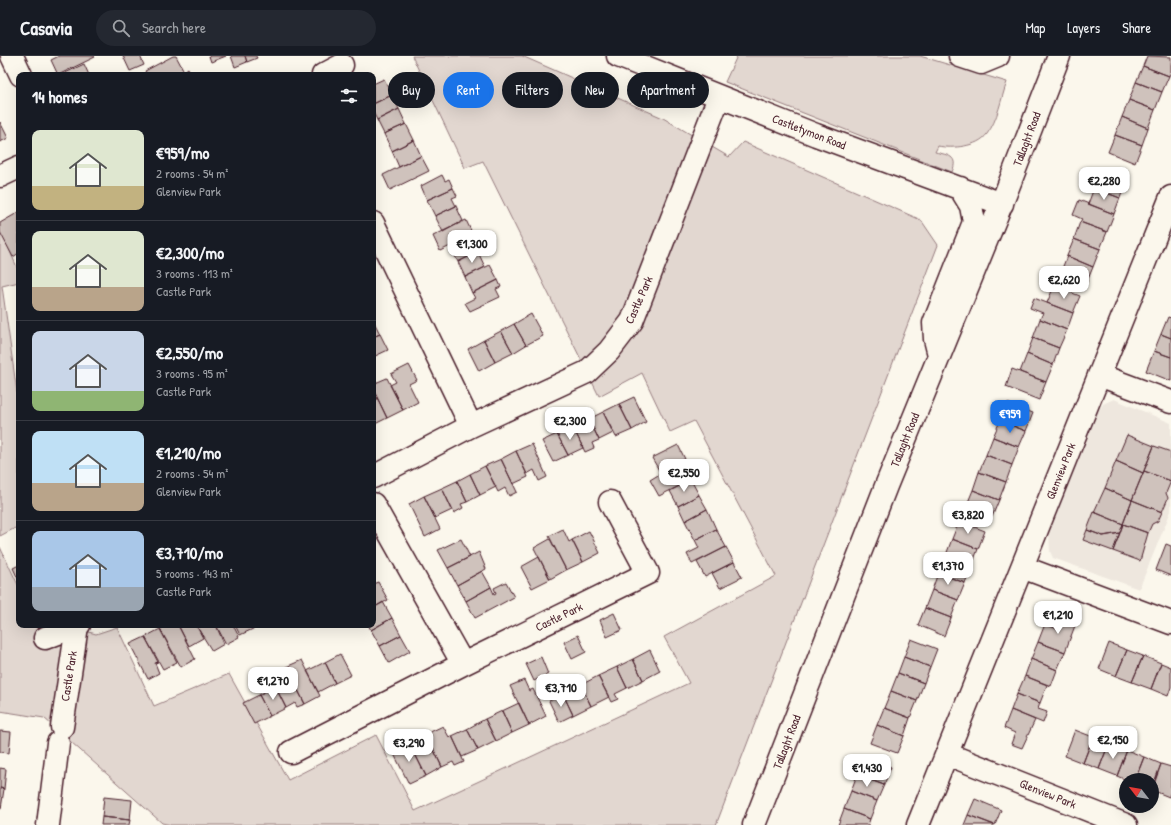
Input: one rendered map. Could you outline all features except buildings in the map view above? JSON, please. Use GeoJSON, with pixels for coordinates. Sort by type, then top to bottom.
{"type":"FeatureCollection","features":[{"type":"Feature","properties":{"kind":"street"},"geometry":{"type":"LineString","coordinates":[[12,56],[20,72]]}},
{"type":"Feature","properties":{"kind":"street","name":"Castletymon Road"},"geometry":{"type":"LineString","coordinates":[[618,56],[823,138],[1002,204]]}},
{"type":"Feature","properties":{"kind":"street"},"geometry":{"type":"LineString","coordinates":[[960,56],[982,63],[998,56]]}},
{"type":"Feature","properties":{"kind":"street","name":"Tallaght Road"},"geometry":{"type":"LineString","coordinates":[[754,825],[939,356],[1002,204],[1059,56]]}},
{"type":"Feature","properties":{"kind":"street"},"geometry":{"type":"LineString","coordinates":[[329,72],[342,65]]}},
{"type":"Feature","properties":{"kind":"street","name":"Castle Park"},"geometry":{"type":"LineString","coordinates":[[376,475],[471,426],[587,372],[609,351],[632,321],[719,97]]}},
{"type":"Feature","properties":{"kind":"street"},"geometry":{"type":"LineString","coordinates":[[0,176],[16,168]]}},
{"type":"Feature","properties":{"kind":"street"},"geometry":{"type":"LineString","coordinates":[[939,356],[934,339],[934,323],[974,222],[971,206],[960,188]]}},
{"type":"Feature","properties":{"kind":"street","name":"Glenview Park"},"geometry":{"type":"LineString","coordinates":[[918,825],[1171,197]]}},
{"type":"Feature","properties":{"kind":"street"},"geometry":{"type":"LineString","coordinates":[[378,247],[471,426]]}},
{"type":"Feature","properties":{"kind":"street"},"geometry":{"type":"LineString","coordinates":[[1100,374],[1171,402]]}},
{"type":"Feature","properties":{"kind":"street","name":"Castle Park"},"geometry":{"type":"LineString","coordinates":[[291,752],[463,664],[648,573],[610,502]]}},
{"type":"Feature","properties":{"kind":"street"},"geometry":{"type":"LineString","coordinates":[[376,509],[463,664]]}},
{"type":"Feature","properties":{"kind":"street"},"geometry":{"type":"LineString","coordinates":[[1022,567],[1171,623]]}},
{"type":"Feature","properties":{"kind":"street","name":"Castle Park"},"geometry":{"type":"LineString","coordinates":[[45,638],[70,628]]}},
{"type":"Feature","properties":{"kind":"street","name":"Castle Park"},"geometry":{"type":"LineString","coordinates":[[48,825],[60,735],[78,628]]}},
{"type":"Feature","properties":{"kind":"street","name":"Glenview Park"},"geometry":{"type":"LineString","coordinates":[[947,754],[1126,825]]}},
{"type":"Feature","properties":{"kind":"shaded area"},"geometry":{"type":"Polygon","coordinates":[[[412,56],[522,56],[558,72],[502,72],[502,108],[563,108],[563,74],[571,78],[571,108],[619,108],[619,99],[627,102],[627,108],[640,108],[663,118],[729,157],[743,142],[921,220],[938,245],[716,825],[171,825],[162,823],[44,718],[0,711],[0,547],[16,581],[16,628],[75,628],[96,634],[117,628],[154,706],[229,674],[288,780],[376,735],[415,811],[689,683],[664,637],[776,576],[694,421],[670,432],[642,373],[599,396],[483,161],[465,168],[435,105],[435,72],[420,72],[412,56]]]}},
{"type":"Feature","properties":{"kind":"shaded area"},"geometry":{"type":"Polygon","coordinates":[[[737,56],[920,56],[1007,82],[994,122],[983,138],[978,142],[964,146],[938,146],[935,152],[948,155],[953,159],[954,167],[952,172],[725,82],[737,56]]]}},
{"type":"Feature","properties":{"kind":"shaded area"},"geometry":{"type":"Polygon","coordinates":[[[0,228],[16,265],[16,283],[2,286],[16,386],[16,528],[0,536],[0,228]]]}},
{"type":"Feature","properties":{"kind":"shaded area"},"geometry":{"type":"Polygon","coordinates":[[[1114,399],[1171,423],[1171,511],[1139,589],[1053,558],[1050,551],[1049,534],[1051,528],[1097,413],[1103,404],[1114,399]]]}}]}
